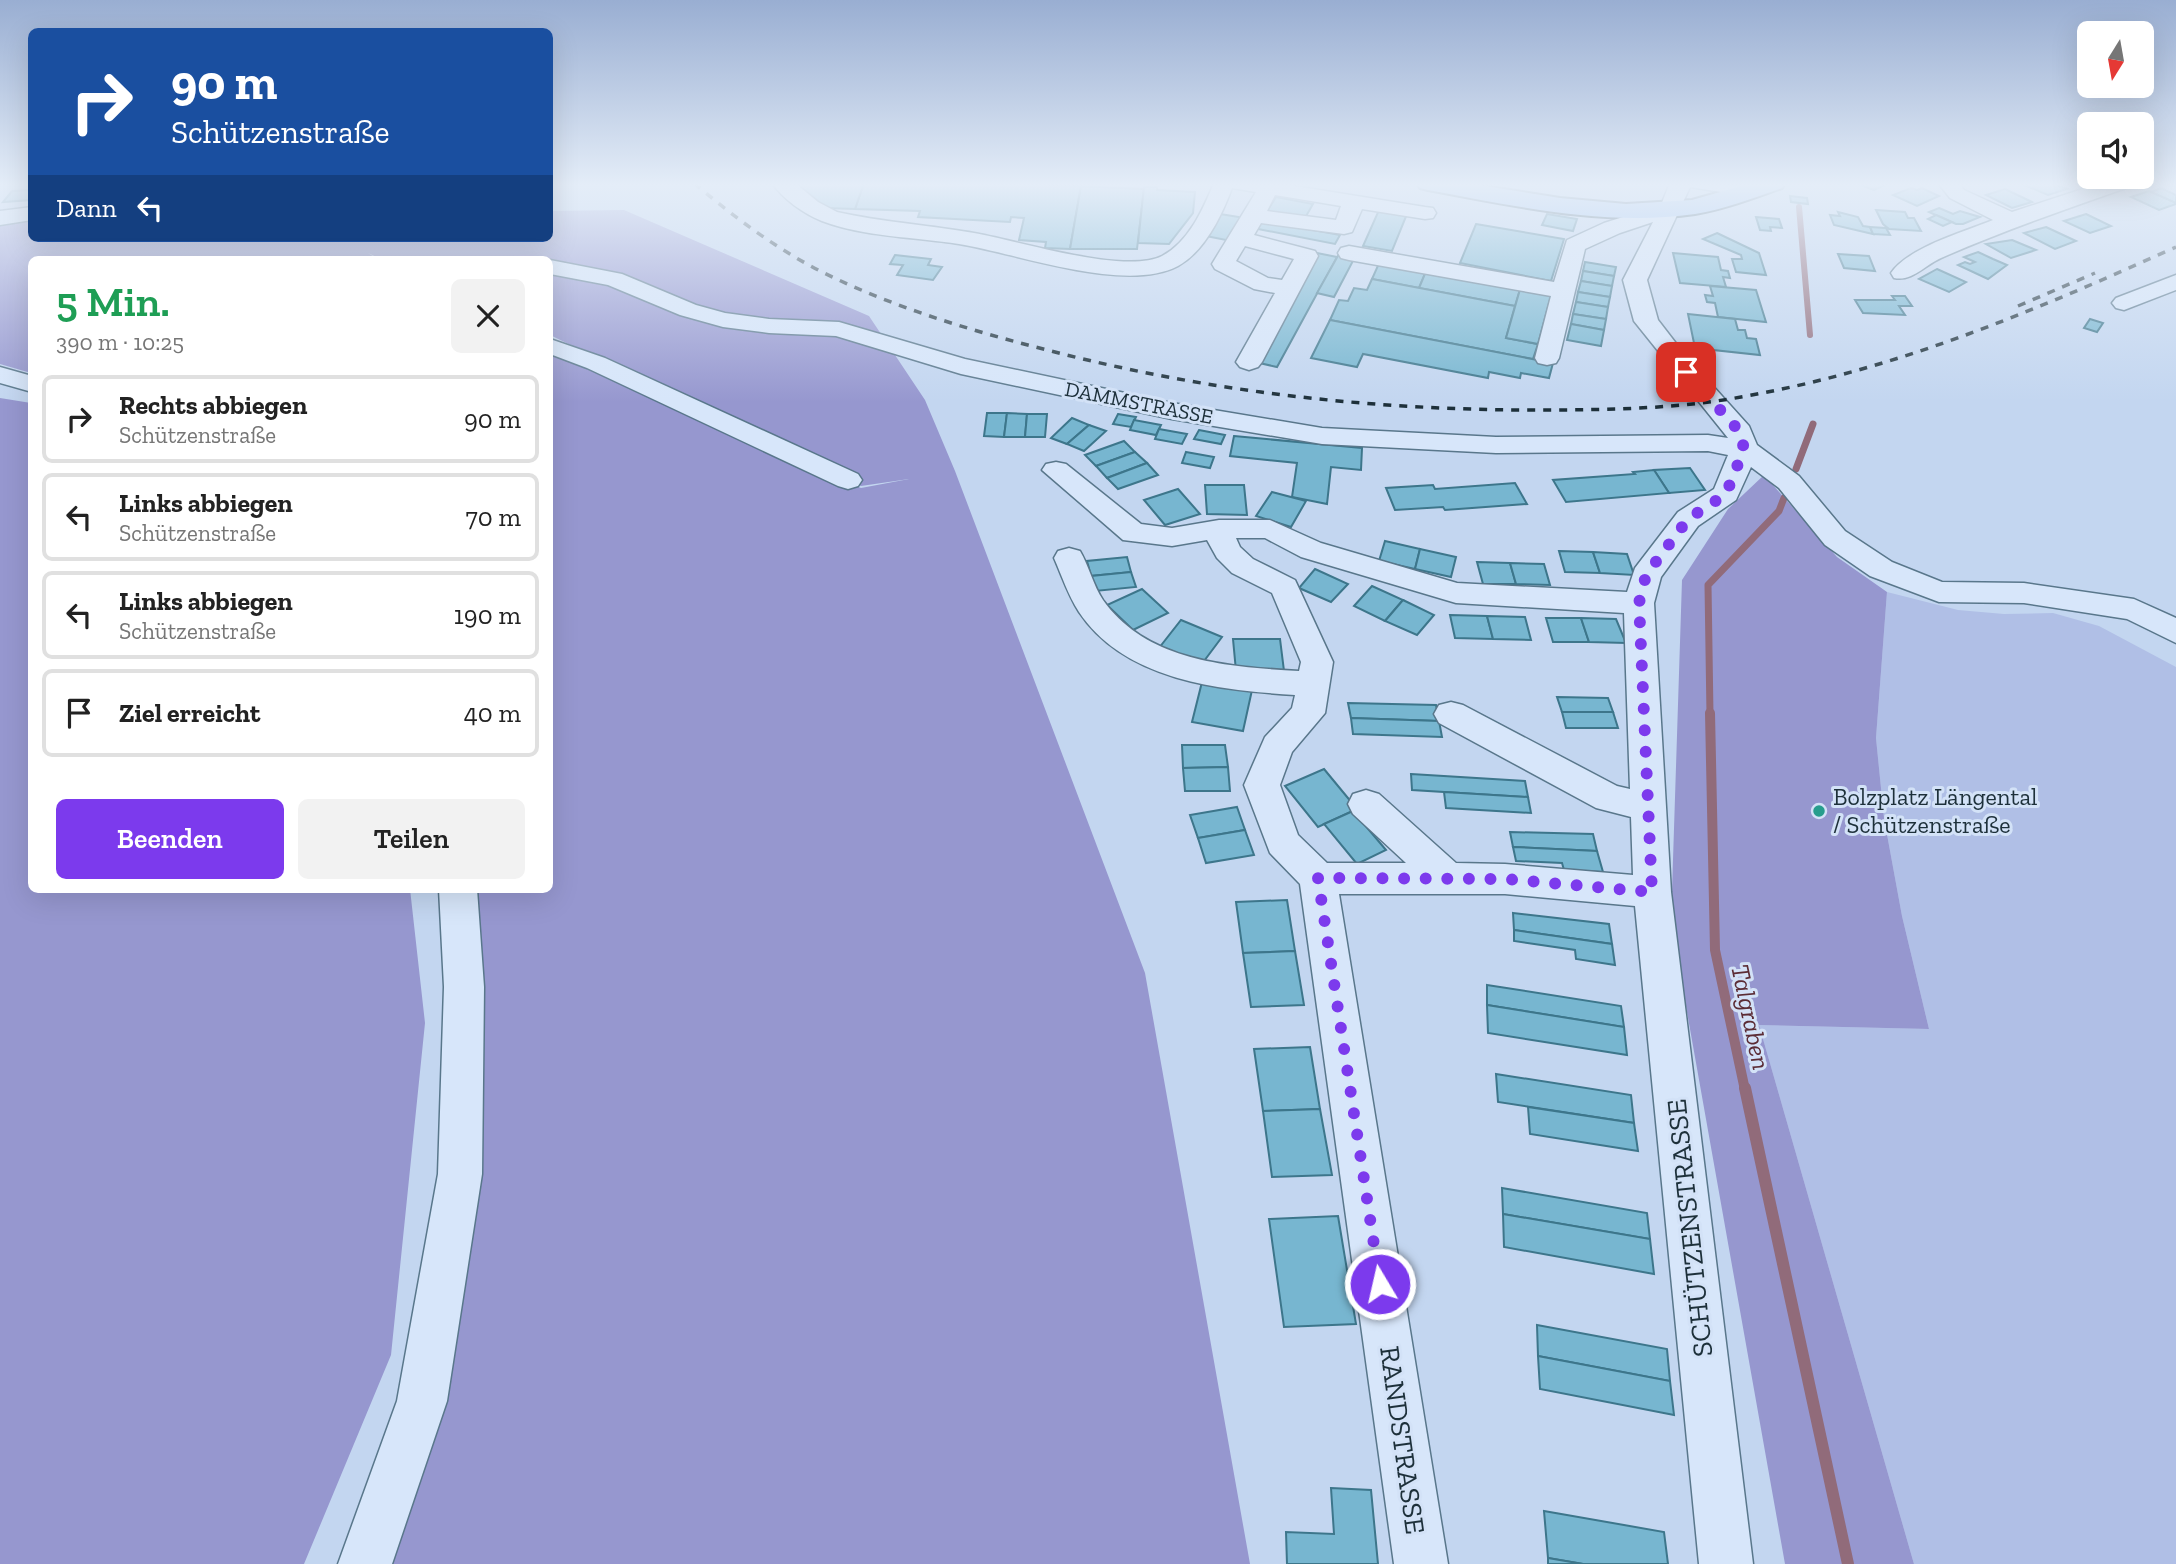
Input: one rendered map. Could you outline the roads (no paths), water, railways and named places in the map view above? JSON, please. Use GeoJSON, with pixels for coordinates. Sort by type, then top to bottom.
{"type":"FeatureCollection","features":[{"type":"Feature","properties":{"kind":"street"},"geometry":{"type":"LineString","coordinates":[[1040,256],[1127,267],[1154,266],[1170,261],[1176,256]]}},
{"type":"Feature","properties":{"kind":"street"},"geometry":{"type":"LineString","coordinates":[[1227,256],[1223,264],[1262,284],[1290,288]]}},
{"type":"Feature","properties":{"kind":"street"},"geometry":{"type":"LineString","coordinates":[[1249,362],[1307,256]]}},
{"type":"Feature","properties":{"kind":"street"},"geometry":{"type":"LineString","coordinates":[[1366,256],[1564,291]]}},
{"type":"Feature","properties":{"kind":"street"},"geometry":{"type":"LineString","coordinates":[[1547,358],[1572,256]]}},
{"type":"Feature","properties":{"kind":"street"},"geometry":{"type":"LineString","coordinates":[[1646,256],[1634,280],[1646,321],[1676,360],[1740,432],[1744,449],[1789,482],[1835,538],[1881,569],[1939,592],[2024,593],[2134,610],[2176,632]]}},
{"type":"Feature","properties":{"kind":"street"},"geometry":{"type":"LineString","coordinates":[[1902,272],[1926,256]]}},
{"type":"Feature","properties":{"kind":"street","name":"DAMMSTRASSE"},"geometry":{"type":"LineString","coordinates":[[553,268],[614,279],[688,310],[723,320],[769,326],[839,329],[961,366],[1172,411],[1322,436],[1496,446],[1708,443],[1744,449]]}},
{"type":"Feature","properties":{"kind":"street"},"geometry":{"type":"LineString","coordinates":[[2124,303],[2176,282]]}},
{"type":"Feature","properties":{"kind":"street"},"geometry":{"type":"LineString","coordinates":[[553,347],[596,363],[848,480]]}},
{"type":"Feature","properties":{"kind":"street"},"geometry":{"type":"LineString","coordinates":[[0,375],[28,383]]}},
{"type":"Feature","properties":{"kind":"street","name":"SCHÜTZENSTRASSE"},"geometry":{"type":"LineString","coordinates":[[1726,1564],[1652,892],[1639,603],[1646,575],[1688,519],[1726,494],[1744,449]]}},
{"type":"Feature","properties":{"kind":"street"},"geometry":{"type":"LineString","coordinates":[[1056,470],[1133,533],[1172,537],[1219,529],[1270,529],[1311,550],[1456,593],[1639,603]]}},
{"type":"Feature","properties":{"kind":"street"},"geometry":{"type":"LineString","coordinates":[[1219,529],[1222,545],[1242,568],[1284,587],[1317,662],[1308,713],[1277,746],[1262,785],[1283,843],[1318,878],[1505,879],[1652,892]]}},
{"type":"Feature","properties":{"kind":"street"},"geometry":{"type":"LineString","coordinates":[[1069,558],[1093,609],[1125,642],[1173,667],[1252,680],[1313,684]]}},
{"type":"Feature","properties":{"kind":"street"},"geometry":{"type":"LineString","coordinates":[[1451,714],[1609,798],[1648,807]]}},
{"type":"Feature","properties":{"kind":"street"},"geometry":{"type":"LineString","coordinates":[[1366,804],[1448,879]]}},
{"type":"Feature","properties":{"kind":"street","name":"RANDSTRASSE"},"geometry":{"type":"LineString","coordinates":[[1318,878],[1421,1564]]}},
{"type":"Feature","properties":{"kind":"street"},"geometry":{"type":"LineString","coordinates":[[365,1564],[422,1401],[460,1174],[464,987],[458,893]]}},
{"type":"Feature","properties":{"kind":"waterway","name":"Talgraben"},"geometry":{"type":"LineString","coordinates":[[1803,256],[1810,335]]}},
{"type":"Feature","properties":{"kind":"waterway","name":"Talgraben"},"geometry":{"type":"LineString","coordinates":[[1796,469],[1813,424]]}},
{"type":"Feature","properties":{"kind":"waterway","name":"Talgraben"},"geometry":{"type":"LineString","coordinates":[[1710,715],[1708,585],[1779,511],[1784,498]]}},
{"type":"Feature","properties":{"kind":"waterway","name":"Talgraben"},"geometry":{"type":"LineString","coordinates":[[1710,713],[1715,950],[1745,1090]]}},
{"type":"Feature","properties":{"kind":"waterway","name":"Talgraben"},"geometry":{"type":"LineString","coordinates":[[1745,1088],[1848,1564]]}},
{"type":"Feature","properties":{"kind":"railway"},"geometry":{"type":"LineString","coordinates":[[793,256],[850,285],[934,318],[1109,365],[1285,395],[1403,406],[1523,410],[1660,407],[1741,397],[1798,385],[1909,355],[1963,336],[2070,294],[2156,256]]}},
{"type":"Feature","properties":{"kind":"railway"},"geometry":{"type":"LineString","coordinates":[[2018,306],[2095,273]]}},
{"type":"Feature","properties":{"kind":"place","name":"Bolzplatz Längental / Schützenstraße"},"geometry":{"type":"Point","coordinates":[1819,811]}}]}
